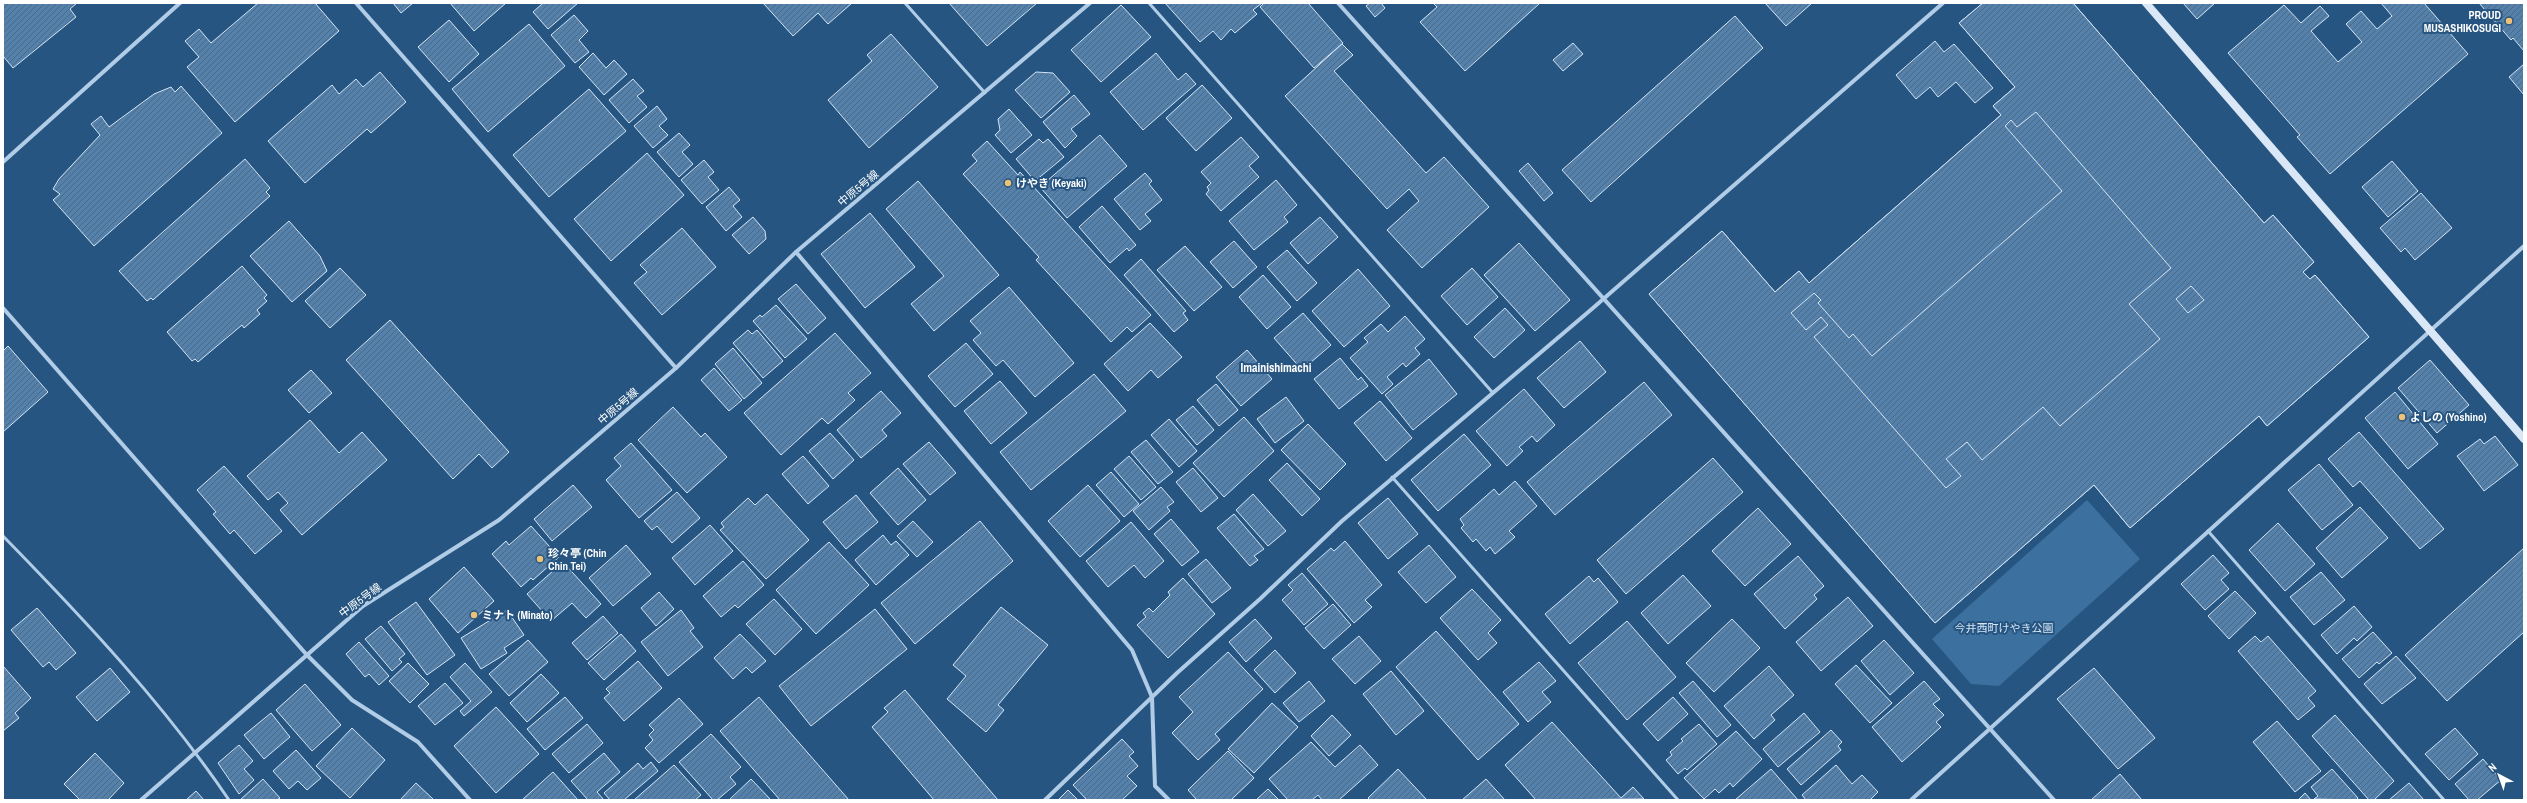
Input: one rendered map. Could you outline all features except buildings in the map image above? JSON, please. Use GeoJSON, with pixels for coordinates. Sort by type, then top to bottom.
{"type":"FeatureCollection","features":[{"type":"Feature","properties":{"kind":"street"},"geometry":{"type":"LineString","coordinates":[[3,162],[180,3]]}},
{"type":"Feature","properties":{"kind":"street"},"geometry":{"type":"LineString","coordinates":[[356,3],[676,368]]}},
{"type":"Feature","properties":{"kind":"street","name":"中原5号線"},"geometry":{"type":"LineString","coordinates":[[141,800],[306,654],[363,606],[499,520],[676,368],[796,252],[1090,3]]}},
{"type":"Feature","properties":{"kind":"street"},"geometry":{"type":"LineString","coordinates":[[1338,3],[2054,800]]}},
{"type":"Feature","properties":{"kind":"street"},"geometry":{"type":"LineString","coordinates":[[1045,800],[1152,697],[1392,477],[1604,298],[1943,3]]}},
{"type":"Feature","properties":{"kind":"street"},"geometry":{"type":"LineString","coordinates":[[2146,3],[2524,439]]}},
{"type":"Feature","properties":{"kind":"street"},"geometry":{"type":"LineString","coordinates":[[1911,800],[2524,246]]}},
{"type":"Feature","properties":{"kind":"street"},"geometry":{"type":"LineString","coordinates":[[796,252],[1132,650],[1152,697],[1155,786],[1169,800]]}},
{"type":"Feature","properties":{"kind":"street"},"geometry":{"type":"LineString","coordinates":[[3,308],[306,654],[352,700],[418,742],[470,800]]}},
{"type":"Feature","properties":{"kind":"lane"},"geometry":{"type":"LineString","coordinates":[[904,3],[985,92]]}},
{"type":"Feature","properties":{"kind":"lane"},"geometry":{"type":"LineString","coordinates":[[1149,3],[1493,393]]}},
{"type":"Feature","properties":{"kind":"lane"},"geometry":{"type":"LineString","coordinates":[[1392,477],[1678,800]]}},
{"type":"Feature","properties":{"kind":"lane"},"geometry":{"type":"LineString","coordinates":[[2208,532],[2444,800]]}},
{"type":"Feature","properties":{"kind":"lane"},"geometry":{"type":"LineString","coordinates":[[3,536],[92,628],[196,752],[229,800]]}},
{"type":"Feature","properties":{"kind":"green space","name":"今井西町けやき公園"},"geometry":{"type":"Polygon","coordinates":[[[2087,500],[2140,559],[1999,686],[1971,684],[1932,639],[2087,500]]]}},
{"type":"Feature","properties":{"kind":"place","name":"PROUD MUSASHIKOSUGI"},"geometry":{"type":"Point","coordinates":[2509,21]}},
{"type":"Feature","properties":{"kind":"place","name":"けやき (Keyaki)"},"geometry":{"type":"Point","coordinates":[1008,183]}},
{"type":"Feature","properties":{"kind":"place","name":"よしの (Yoshino)"},"geometry":{"type":"Point","coordinates":[2402,417]}},
{"type":"Feature","properties":{"kind":"place","name":"珍々亭 (Chin Chin Tei)"},"geometry":{"type":"Point","coordinates":[540,559]}},
{"type":"Feature","properties":{"kind":"place","name":"ミナト (Minato)"},"geometry":{"type":"Point","coordinates":[474,615]}},
{"type":"Feature","properties":{"kind":"district","name":"Imainishimachi"},"geometry":{"type":"Point","coordinates":[1276,368]}}]}
